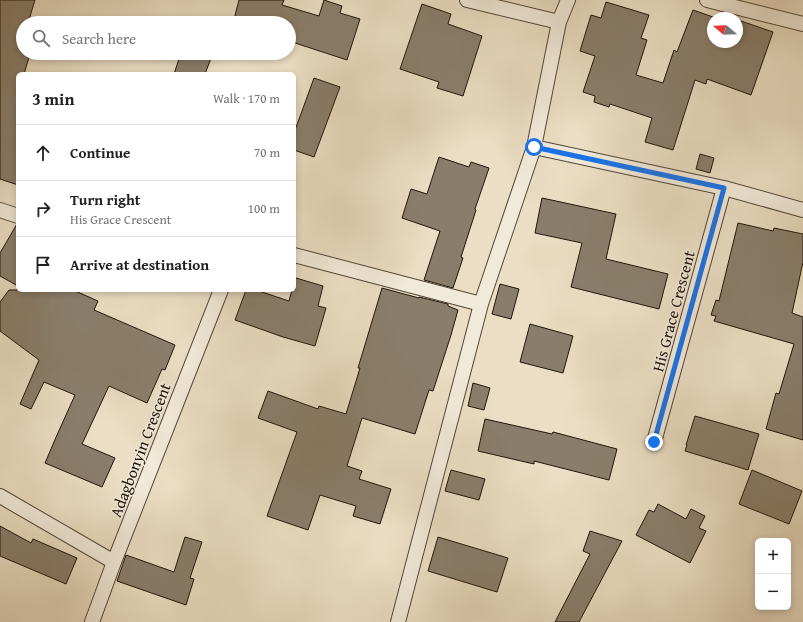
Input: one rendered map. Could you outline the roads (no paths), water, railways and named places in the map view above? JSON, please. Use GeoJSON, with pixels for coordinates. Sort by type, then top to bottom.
{"type":"FeatureCollection","features":[{"type":"Feature","properties":{"kind":"street"},"geometry":{"type":"LineString","coordinates":[[467,0],[559,22]]}},
{"type":"Feature","properties":{"kind":"street"},"geometry":{"type":"LineString","coordinates":[[398,622],[481,304],[534,147],[559,22],[568,0]]}},
{"type":"Feature","properties":{"kind":"street"},"geometry":{"type":"LineString","coordinates":[[707,0],[803,24]]}},
{"type":"Feature","properties":{"kind":"street"},"geometry":{"type":"LineString","coordinates":[[534,147],[724,188],[803,210]]}},
{"type":"Feature","properties":{"kind":"street","name":"His Grace Crescent"},"geometry":{"type":"LineString","coordinates":[[654,442],[724,188]]}},
{"type":"Feature","properties":{"kind":"street"},"geometry":{"type":"LineString","coordinates":[[0,210],[16,215]]}},
{"type":"Feature","properties":{"kind":"street"},"geometry":{"type":"LineString","coordinates":[[296,256],[481,304]]}},
{"type":"Feature","properties":{"kind":"street","name":"Adagbonyin Crescent"},"geometry":{"type":"LineString","coordinates":[[92,622],[114,562],[220,292]]}},
{"type":"Feature","properties":{"kind":"street"},"geometry":{"type":"LineString","coordinates":[[0,496],[114,562]]}}]}
